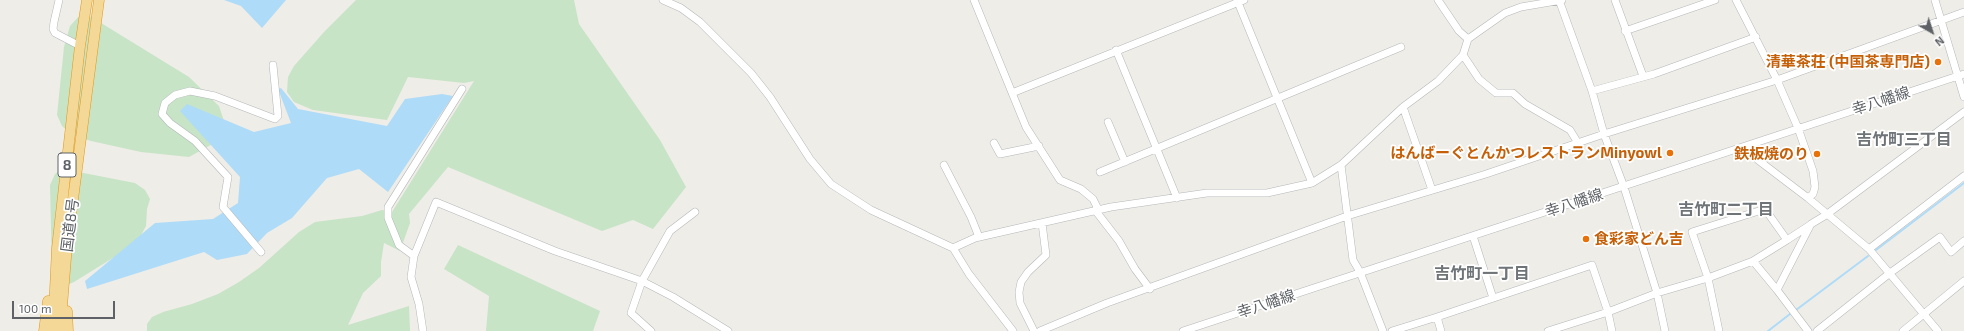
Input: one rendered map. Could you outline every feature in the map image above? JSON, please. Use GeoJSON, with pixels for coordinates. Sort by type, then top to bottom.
{"type":"FeatureCollection","features":[{"type":"Feature","properties":{"kind":"highway","name":"国道8号"},"geometry":{"type":"LineString","coordinates":[[53,331],[80,46],[87,0]]}},
{"type":"Feature","properties":{"kind":"highway","name":"国道8号"},"geometry":{"type":"LineString","coordinates":[[60,331],[62,246],[99,0]]}},
{"type":"Feature","properties":{"kind":"highway"},"geometry":{"type":"LineString","coordinates":[[44,331],[62,246]]}},
{"type":"Feature","properties":{"kind":"highway"},"geometry":{"type":"LineString","coordinates":[[62,246],[68,331]]}},
{"type":"Feature","properties":{"kind":"street"},"geometry":{"type":"LineString","coordinates":[[58,0],[54,22],[55,33],[80,46]]}},
{"type":"Feature","properties":{"kind":"street"},"geometry":{"type":"LineString","coordinates":[[663,0],[681,8],[700,22],[751,73],[770,97],[810,159],[831,184],[871,210],[953,248],[969,274],[1013,331]]}},
{"type":"Feature","properties":{"kind":"street"},"geometry":{"type":"LineString","coordinates":[[974,0],[1023,122],[1060,180],[1081,189],[1093,199],[1097,210],[1119,241],[1135,269],[1150,288]]}},
{"type":"Feature","properties":{"kind":"street"},"geometry":{"type":"LineString","coordinates":[[1438,0],[1459,30],[1468,39]]}},
{"type":"Feature","properties":{"kind":"street"},"geometry":{"type":"LineString","coordinates":[[953,248],[979,237],[1097,210],[1207,193],[1267,193],[1312,183],[1341,165],[1403,107],[1438,81],[1462,55],[1468,39],[1505,13],[1521,7],[1560,0],[1592,91],[1604,134],[1624,187],[1657,293],[1665,331]]}},
{"type":"Feature","properties":{"kind":"street"},"geometry":{"type":"LineString","coordinates":[[1615,0],[1625,31],[1643,76]]}},
{"type":"Feature","properties":{"kind":"street"},"geometry":{"type":"LineString","coordinates":[[1625,31],[1715,0]]}},
{"type":"Feature","properties":{"kind":"street"},"geometry":{"type":"LineString","coordinates":[[1736,0],[1777,80],[1798,128],[1813,170],[1815,187],[1813,194],[1808,198]]}},
{"type":"Feature","properties":{"kind":"street"},"geometry":{"type":"LineString","coordinates":[[1934,0],[1940,21],[1961,76],[1964,96]]}},
{"type":"Feature","properties":{"kind":"street"},"geometry":{"type":"LineString","coordinates":[[1012,93],[1240,1],[1277,98],[1312,183]]}},
{"type":"Feature","properties":{"kind":"street"},"geometry":{"type":"LineString","coordinates":[[1040,331],[1074,316],[1348,216],[1777,80],[1964,12]]}},
{"type":"Feature","properties":{"kind":"street"},"geometry":{"type":"LineString","coordinates":[[1592,91],[1643,76],[1756,37]]}},
{"type":"Feature","properties":{"kind":"street"},"geometry":{"type":"LineString","coordinates":[[1100,172],[1401,47]]}},
{"type":"Feature","properties":{"kind":"street"},"geometry":{"type":"LineString","coordinates":[[1116,50],[1177,198]]}},
{"type":"Feature","properties":{"kind":"street"},"geometry":{"type":"LineString","coordinates":[[1462,55],[1479,79],[1496,93],[1513,93],[1525,104],[1570,130],[1578,143]]}},
{"type":"Feature","properties":{"kind":"street"},"geometry":{"type":"LineString","coordinates":[[259,250],[223,207],[228,177],[195,141],[162,114],[165,103],[175,95],[190,91],[215,96],[275,119],[278,116],[274,65]]}},
{"type":"Feature","properties":{"kind":"street","name":"幸八幡線"},"geometry":{"type":"LineString","coordinates":[[1183,331],[1624,187],[1798,128],[1961,76]]}},
{"type":"Feature","properties":{"kind":"street"},"geometry":{"type":"LineString","coordinates":[[414,256],[399,245],[388,218],[388,207],[462,89]]}},
{"type":"Feature","properties":{"kind":"street"},"geometry":{"type":"LineString","coordinates":[[1403,107],[1432,190]]}},
{"type":"Feature","properties":{"kind":"street"},"geometry":{"type":"LineString","coordinates":[[1548,331],[1608,312],[1657,293],[1708,278],[1753,261],[1826,215],[1964,112]]}},
{"type":"Feature","properties":{"kind":"street"},"geometry":{"type":"LineString","coordinates":[[1108,122],[1125,162]]}},
{"type":"Feature","properties":{"kind":"street"},"geometry":{"type":"LineString","coordinates":[[994,143],[1000,154],[1039,146]]}},
{"type":"Feature","properties":{"kind":"street"},"geometry":{"type":"LineString","coordinates":[[1751,145],[1758,160],[1808,198],[1826,215],[1869,249],[1938,331]]}},
{"type":"Feature","properties":{"kind":"street"},"geometry":{"type":"LineString","coordinates":[[944,165],[971,217],[979,237]]}},
{"type":"Feature","properties":{"kind":"street"},"geometry":{"type":"LineString","coordinates":[[1341,165],[1353,260],[1360,272],[1383,331]]}},
{"type":"Feature","properties":{"kind":"street"},"geometry":{"type":"LineString","coordinates":[[1869,249],[1964,176]]}},
{"type":"Feature","properties":{"kind":"street"},"geometry":{"type":"LineString","coordinates":[[423,331],[419,304],[411,277],[414,256],[436,202],[555,251],[642,281],[673,297],[728,331]]}},
{"type":"Feature","properties":{"kind":"street"},"geometry":{"type":"LineString","coordinates":[[1719,331],[1708,278],[1692,232],[1765,209],[1787,240]]}},
{"type":"Feature","properties":{"kind":"street"},"geometry":{"type":"LineString","coordinates":[[651,331],[631,313],[642,281],[670,231],[694,212]]}},
{"type":"Feature","properties":{"kind":"street"},"geometry":{"type":"LineString","coordinates":[[1034,331],[1020,303],[1019,292],[1021,282],[1028,272],[1046,255],[1042,223]]}},
{"type":"Feature","properties":{"kind":"street"},"geometry":{"type":"LineString","coordinates":[[1777,290],[1811,224]]}},
{"type":"Feature","properties":{"kind":"street"},"geometry":{"type":"LineString","coordinates":[[1473,236],[1493,298]]}},
{"type":"Feature","properties":{"kind":"street"},"geometry":{"type":"LineString","coordinates":[[1817,331],[1890,273],[1940,237],[1951,252],[1964,241]]}},
{"type":"Feature","properties":{"kind":"street"},"geometry":{"type":"LineString","coordinates":[[1753,261],[1808,331]]}},
{"type":"Feature","properties":{"kind":"street"},"geometry":{"type":"LineString","coordinates":[[1392,331],[1592,265],[1608,312],[1612,331]]}},
{"type":"Feature","properties":{"kind":"street"},"geometry":{"type":"LineString","coordinates":[[1903,331],[1964,281]]}},
{"type":"Feature","properties":{"kind":"street"},"geometry":{"type":"LineString","coordinates":[[1437,317],[1441,331]]}},
{"type":"Feature","properties":{"kind":"green space"},"geometry":{"type":"Polygon","coordinates":[[[356,0],[574,0],[579,24],[660,140],[686,187],[653,229],[633,220],[602,231],[448,167],[409,214],[410,223],[400,251],[384,243],[381,262],[381,276],[363,293],[348,325],[409,306],[410,331],[147,331],[147,324],[152,317],[218,294],[239,282],[259,268],[299,232],[315,222],[362,216],[382,210],[392,212],[474,81],[464,83],[408,77],[387,120],[313,110],[294,102],[287,92],[288,77],[294,66],[324,32],[356,0]]]}},
{"type":"Feature","properties":{"kind":"green space"},"geometry":{"type":"Polygon","coordinates":[[[81,14],[88,15],[189,77],[219,106],[224,121],[218,141],[189,157],[141,152],[91,141],[72,135],[62,126],[57,115],[64,47],[70,26],[81,14]]]}},
{"type":"Feature","properties":{"kind":"green space"},"geometry":{"type":"Polygon","coordinates":[[[63,169],[135,183],[145,190],[150,199],[147,209],[146,226],[140,237],[116,256],[74,282],[62,287],[52,271],[50,185],[55,174],[63,169]]]}},
{"type":"Feature","properties":{"kind":"green space"},"geometry":{"type":"Polygon","coordinates":[[[458,245],[600,311],[593,331],[486,331],[489,296],[444,269],[458,245]]]}},
{"type":"Feature","properties":{"kind":"water"},"geometry":{"type":"Polygon","coordinates":[[[224,0],[286,0],[262,28],[241,6],[224,0]]]}},
{"type":"Feature","properties":{"kind":"water"},"geometry":{"type":"Polygon","coordinates":[[[281,88],[298,109],[387,126],[405,99],[442,94],[453,96],[388,192],[359,169],[327,178],[292,218],[267,233],[247,254],[217,260],[204,252],[87,289],[85,281],[155,223],[213,219],[238,203],[240,177],[180,111],[187,104],[254,132],[291,123],[278,89],[281,88]]]}},
{"type":"Feature","properties":{"kind":"waterway"},"geometry":{"type":"LineString","coordinates":[[1876,250],[1964,183]]}},
{"type":"Feature","properties":{"kind":"waterway"},"geometry":{"type":"LineString","coordinates":[[1796,310],[1868,256]]}},
{"type":"Feature","properties":{"kind":"waterway"},"geometry":{"type":"LineString","coordinates":[[1768,331],[1790,314]]}},
{"type":"Feature","properties":{"kind":"place","name":"清華茶荘 (中国茶専門店)"},"geometry":{"type":"Point","coordinates":[1938,62]}},
{"type":"Feature","properties":{"kind":"place","name":"はんばーぐとんかつレストランMinyowl"},"geometry":{"type":"Point","coordinates":[1670,153]}},
{"type":"Feature","properties":{"kind":"place","name":"鉄板焼のり"},"geometry":{"type":"Point","coordinates":[1817,154]}},
{"type":"Feature","properties":{"kind":"place","name":"食彩家どん吉"},"geometry":{"type":"Point","coordinates":[1586,239]}},
{"type":"Feature","properties":{"kind":"district","name":"吉竹町三丁目"},"geometry":{"type":"Point","coordinates":[1904,140]}},
{"type":"Feature","properties":{"kind":"district","name":"吉竹町二丁目"},"geometry":{"type":"Point","coordinates":[1726,210]}},
{"type":"Feature","properties":{"kind":"district","name":"吉竹町一丁目"},"geometry":{"type":"Point","coordinates":[1482,274]}}]}
